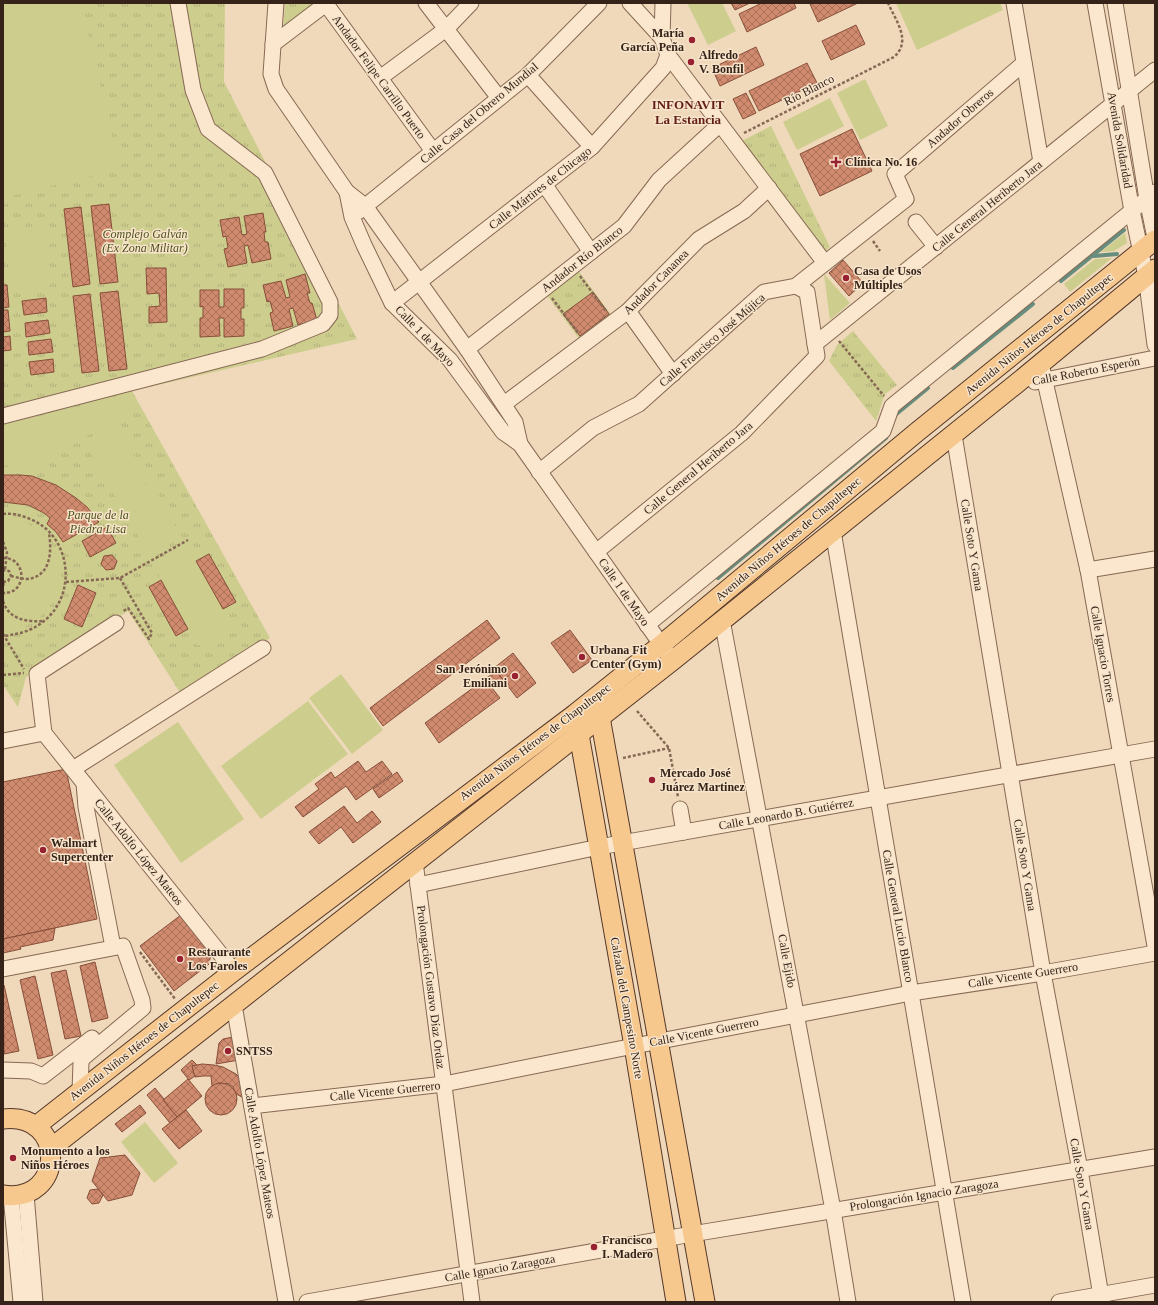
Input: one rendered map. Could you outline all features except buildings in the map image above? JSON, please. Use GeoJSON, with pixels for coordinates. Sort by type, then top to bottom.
{"type":"FeatureCollection","features":[{"type":"Feature","properties":{"kind":"main road","name":"Avenida Niños Héroes de Chapultepec"},"geometry":{"type":"LineString","coordinates":[[36,1126],[234,971],[575,714],[661,645],[917,432],[1155,239]]}},
{"type":"Feature","properties":{"kind":"main road","name":"Avenida Niños Héroes de Chapultepec"},"geometry":{"type":"LineString","coordinates":[[50,1149],[672,661],[1016,384],[1042,372],[1150,272]]}},
{"type":"Feature","properties":{"kind":"main road","name":"Calzada del Campesino Norte"},"geometry":{"type":"LineString","coordinates":[[575,714],[634,1046],[676,1302]]}},
{"type":"Feature","properties":{"kind":"main road","name":"Calzada del Campesino Norte"},"geometry":{"type":"LineString","coordinates":[[600,717],[705,1302]]}},
{"type":"Feature","properties":{"kind":"main road"},"geometry":{"type":"LineString","coordinates":[[617,950],[641,945]]}},
{"type":"Feature","properties":{"kind":"main road"},"geometry":{"type":"LineString","coordinates":[[625,996],[650,992]]}},
{"type":"Feature","properties":{"kind":"main road"},"geometry":{"type":"LineString","coordinates":[[3,1119],[14,1118],[25,1120],[36,1126],[43,1132],[48,1140],[50,1149],[51,1160],[49,1170],[44,1180],[36,1188],[13,1195]]}},
{"type":"Feature","properties":{"kind":"street"},"geometry":{"type":"LineString","coordinates":[[3,416],[262,349],[323,324],[330,315],[330,302],[265,173],[208,129],[193,90],[178,3]]}},
{"type":"Feature","properties":{"kind":"street","name":"Calle 1 de Mayo"},"geometry":{"type":"LineString","coordinates":[[276,3],[271,74],[276,89],[347,192],[365,206],[466,349],[515,422],[520,444],[672,661]]}},
{"type":"Feature","properties":{"kind":"street"},"geometry":{"type":"LineString","coordinates":[[273,44],[326,3]]}},
{"type":"Feature","properties":{"kind":"street","name":"Andador Felipe Carrillo Puerto"},"geometry":{"type":"LineString","coordinates":[[326,3],[433,151]]}},
{"type":"Feature","properties":{"kind":"street"},"geometry":{"type":"LineString","coordinates":[[426,3],[499,98]]}},
{"type":"Feature","properties":{"kind":"street"},"geometry":{"type":"LineString","coordinates":[[380,78],[446,29],[471,3]]}},
{"type":"Feature","properties":{"kind":"street","name":"Calle Casa del Obrero Mundial"},"geometry":{"type":"LineString","coordinates":[[352,216],[528,75],[599,3]]}},
{"type":"Feature","properties":{"kind":"street"},"geometry":{"type":"LineString","coordinates":[[662,38],[664,3]]}},
{"type":"Feature","properties":{"kind":"street"},"geometry":{"type":"LineString","coordinates":[[1014,3],[1041,162]]}},
{"type":"Feature","properties":{"kind":"street","name":"Avenida Solidaridad"},"geometry":{"type":"LineString","coordinates":[[1094,3],[1140,252],[1150,272],[1155,345]]}},
{"type":"Feature","properties":{"kind":"street","name":"Avenida Solidaridad"},"geometry":{"type":"LineString","coordinates":[[1115,3],[1129,91],[1151,196],[1155,239]]}},
{"type":"Feature","properties":{"kind":"street"},"geometry":{"type":"LineString","coordinates":[[632,4],[662,38],[668,55],[825,263]]}},
{"type":"Feature","properties":{"kind":"street","name":"Calle Mártires de Chicago"},"geometry":{"type":"LineString","coordinates":[[392,303],[592,147],[663,68],[668,55]]}},
{"type":"Feature","properties":{"kind":"street","name":"Andador Obreros"},"geometry":{"type":"LineString","coordinates":[[906,198],[895,174],[1024,63]]}},
{"type":"Feature","properties":{"kind":"street","name":"Calle General Heriberto Jara"},"geometry":{"type":"LineString","coordinates":[[596,552],[742,434],[817,356],[815,344],[1155,70]]}},
{"type":"Feature","properties":{"kind":"street"},"geometry":{"type":"LineString","coordinates":[[528,75],[592,147]]}},
{"type":"Feature","properties":{"kind":"street","name":"Andador Río Blanco"},"geometry":{"type":"LineString","coordinates":[[466,349],[624,226],[659,180],[720,124]]}},
{"type":"Feature","properties":{"kind":"street"},"geometry":{"type":"LineString","coordinates":[[544,184],[591,252]]}},
{"type":"Feature","properties":{"kind":"street","name":"Andador Cananea"},"geometry":{"type":"LineString","coordinates":[[504,404],[628,311],[699,239],[744,211],[769,188]]}},
{"type":"Feature","properties":{"kind":"street","name":"Calle 1 de Mayo"},"geometry":{"type":"LineString","coordinates":[[347,192],[352,216],[392,303],[450,360],[502,432],[520,444]]}},
{"type":"Feature","properties":{"kind":"street"},"geometry":{"type":"LineString","coordinates":[[647,625],[883,431],[892,406],[1151,196]]}},
{"type":"Feature","properties":{"kind":"street","name":"Calle Francisco José Mújica"},"geometry":{"type":"LineString","coordinates":[[539,472],[594,428],[639,404],[764,292],[796,286],[906,198]]}},
{"type":"Feature","properties":{"kind":"street"},"geometry":{"type":"LineString","coordinates":[[916,222],[936,247]]}},
{"type":"Feature","properties":{"kind":"street"},"geometry":{"type":"LineString","coordinates":[[796,286],[806,292],[815,344]]}},
{"type":"Feature","properties":{"kind":"street"},"geometry":{"type":"LineString","coordinates":[[628,311],[674,374]]}},
{"type":"Feature","properties":{"kind":"street","name":"Calle Roberto Esperón"},"geometry":{"type":"LineString","coordinates":[[1042,372],[1155,358]]}},
{"type":"Feature","properties":{"kind":"street","name":"Calle Ignacio Torres"},"geometry":{"type":"LineString","coordinates":[[1042,372],[1088,570],[1155,946]]}},
{"type":"Feature","properties":{"kind":"street","name":"Calle Soto Y Gama"},"geometry":{"type":"LineString","coordinates":[[954,435],[1043,973],[1080,1170],[1101,1298]]}},
{"type":"Feature","properties":{"kind":"street","name":"Calle General Lucio Blanco"},"geometry":{"type":"LineString","coordinates":[[833,531],[964,1302]]}},
{"type":"Feature","properties":{"kind":"street"},"geometry":{"type":"LineString","coordinates":[[1088,570],[1155,559]]}},
{"type":"Feature","properties":{"kind":"street","name":"Calle Ejido"},"geometry":{"type":"LineString","coordinates":[[722,620],[833,1210],[848,1302]]}},
{"type":"Feature","properties":{"kind":"street"},"geometry":{"type":"LineString","coordinates":[[3,741],[44,733],[37,674],[116,623]]}},
{"type":"Feature","properties":{"kind":"street"},"geometry":{"type":"LineString","coordinates":[[73,769],[263,648]]}},
{"type":"Feature","properties":{"kind":"street","name":"Calle Adolfo López Mateos"},"geometry":{"type":"LineString","coordinates":[[44,733],[234,971]]}},
{"type":"Feature","properties":{"kind":"street","name":"Calle Leonardo B. Gutiérrez"},"geometry":{"type":"LineString","coordinates":[[418,885],[599,847],[1155,749]]}},
{"type":"Feature","properties":{"kind":"street"},"geometry":{"type":"LineString","coordinates":[[80,1092],[81,1062],[83,1058],[143,1008],[142,1000],[118,947],[86,807],[84,783]]}},
{"type":"Feature","properties":{"kind":"street"},"geometry":{"type":"LineString","coordinates":[[680,810],[684,832]]}},
{"type":"Feature","properties":{"kind":"street","name":"Prolongación Gustavo Díaz Ordaz"},"geometry":{"type":"LineString","coordinates":[[415,862],[472,1302]]}},
{"type":"Feature","properties":{"kind":"street"},"geometry":{"type":"LineString","coordinates":[[3,969],[118,947]]}},
{"type":"Feature","properties":{"kind":"street","name":"Calle Vicente Guerrero"},"geometry":{"type":"LineString","coordinates":[[252,1106],[444,1084],[796,1014],[911,993],[1043,973],[1155,953]]}},
{"type":"Feature","properties":{"kind":"street"},"geometry":{"type":"LineString","coordinates":[[3,1070],[31,1071],[43,1076],[142,1000]]}},
{"type":"Feature","properties":{"kind":"street","name":"Calle Adolfo López Mateos"},"geometry":{"type":"LineString","coordinates":[[234,1005],[286,1302]]}},
{"type":"Feature","properties":{"kind":"street","name":"Prolongación Ignacio Zaragoza"},"geometry":{"type":"LineString","coordinates":[[692,1234],[1155,1157]]}},
{"type":"Feature","properties":{"kind":"street"},"geometry":{"type":"LineString","coordinates":[[13,1195],[21,1302]]}},
{"type":"Feature","properties":{"kind":"street"},"geometry":{"type":"LineString","coordinates":[[13,1195],[35,1302]]}},
{"type":"Feature","properties":{"kind":"street","name":"Calle Ignacio Zaragoza"},"geometry":{"type":"LineString","coordinates":[[306,1302],[692,1234]]}},
{"type":"Feature","properties":{"kind":"street"},"geometry":{"type":"LineString","coordinates":[[1059,1302],[1101,1298],[1155,1285]]}},
{"type":"Feature","properties":{"kind":"path","name":"Río Blanco"},"geometry":{"type":"LineString","coordinates":[[732,139],[894,57],[900,52],[903,43],[902,34],[888,3]]}},
{"type":"Feature","properties":{"kind":"path"},"geometry":{"type":"LineString","coordinates":[[573,266],[614,322]]}},
{"type":"Feature","properties":{"kind":"path"},"geometry":{"type":"LineString","coordinates":[[545,288],[586,343]]}},
{"type":"Feature","properties":{"kind":"path"},"geometry":{"type":"LineString","coordinates":[[831,331],[892,406]]}},
{"type":"Feature","properties":{"kind":"path"},"geometry":{"type":"LineString","coordinates":[[3,514],[21,515],[35,521],[49,532],[57,543],[63,556],[66,569],[66,582],[63,595],[55,609],[44,621],[30,630],[17,635],[4,635]]}},
{"type":"Feature","properties":{"kind":"path"},"geometry":{"type":"LineString","coordinates":[[3,542],[7,552],[4,570],[10,572],[11,576],[28,579],[38,575],[49,563],[51,546],[49,532]]}},
{"type":"Feature","properties":{"kind":"path"},"geometry":{"type":"LineString","coordinates":[[66,582],[120,578],[188,540]]}},
{"type":"Feature","properties":{"kind":"path"},"geometry":{"type":"LineString","coordinates":[[3,558],[7,558],[17,563],[22,572],[22,578],[20,584],[11,592],[3,593]]}},
{"type":"Feature","properties":{"kind":"path"},"geometry":{"type":"LineString","coordinates":[[3,586],[4,582],[8,581],[11,576]]}},
{"type":"Feature","properties":{"kind":"path"},"geometry":{"type":"LineString","coordinates":[[3,602],[7,610],[13,616],[21,620],[44,621]]}},
{"type":"Feature","properties":{"kind":"path"},"geometry":{"type":"LineString","coordinates":[[3,675],[26,672],[4,635]]}},
{"type":"Feature","properties":{"kind":"path"},"geometry":{"type":"LineString","coordinates":[[637,711],[669,748],[680,810]]}},
{"type":"Feature","properties":{"kind":"path"},"geometry":{"type":"LineString","coordinates":[[608,762],[669,748]]}},
{"type":"Feature","properties":{"kind":"path"},"geometry":{"type":"LineString","coordinates":[[118,947],[134,944],[179,1003]]}},
{"type":"Feature","properties":{"kind":"green space","name":"Complejo Galván (Ex Zona Militar)"},"geometry":{"type":"Polygon","coordinates":[[[3,3],[225,3],[224,82],[357,339],[132,391],[270,638],[181,694],[128,611],[26,677],[18,707],[3,685],[3,3]]]}},
{"type":"Feature","properties":{"kind":"green space"},"geometry":{"type":"Polygon","coordinates":[[[3,3],[81,3],[120,169],[3,198],[3,3]]]}},
{"type":"Feature","properties":{"kind":"green space"},"geometry":{"type":"Polygon","coordinates":[[[285,3],[315,3],[283,29],[285,3]]]}},
{"type":"Feature","properties":{"kind":"green space"},"geometry":{"type":"Polygon","coordinates":[[[687,3],[722,3],[736,31],[708,45],[687,3]]]}},
{"type":"Feature","properties":{"kind":"green space"},"geometry":{"type":"Polygon","coordinates":[[[896,3],[1000,3],[1003,10],[917,50],[896,3]]]}},
{"type":"Feature","properties":{"kind":"green space"},"geometry":{"type":"Polygon","coordinates":[[[865,79],[888,126],[860,140],[837,93],[865,79]]]}},
{"type":"Feature","properties":{"kind":"green space"},"geometry":{"type":"Polygon","coordinates":[[[830,98],[844,126],[797,150],[783,122],[830,98]]]}},
{"type":"Feature","properties":{"kind":"green space"},"geometry":{"type":"Polygon","coordinates":[[[771,126],[830,247],[823,253],[740,142],[771,126]]]}},
{"type":"Feature","properties":{"kind":"green space"},"geometry":{"type":"Polygon","coordinates":[[[43,225],[50,287],[13,292],[5,230],[43,225]]]}},
{"type":"Feature","properties":{"kind":"green space"},"geometry":{"type":"Polygon","coordinates":[[[1125,233],[1127,243],[1114,251],[1101,252],[1125,233]]]}},
{"type":"Feature","properties":{"kind":"green space"},"geometry":{"type":"Polygon","coordinates":[[[1112,258],[1070,292],[1064,284],[1095,259],[1112,258]]]}},
{"type":"Feature","properties":{"kind":"green space"},"geometry":{"type":"Polygon","coordinates":[[[578,270],[612,316],[580,340],[546,294],[578,270]]]}},
{"type":"Feature","properties":{"kind":"green space"},"geometry":{"type":"Polygon","coordinates":[[[824,274],[850,303],[830,320],[824,274]]]}},
{"type":"Feature","properties":{"kind":"green space"},"geometry":{"type":"Polygon","coordinates":[[[853,331],[897,385],[885,394],[876,421],[829,361],[837,345],[853,331]]]}},
{"type":"Feature","properties":{"kind":"green space"},"geometry":{"type":"Polygon","coordinates":[[[129,395],[135,409],[29,468],[3,465],[3,425],[129,395]]]}},
{"type":"Feature","properties":{"kind":"green space"},"geometry":{"type":"Polygon","coordinates":[[[118,427],[149,481],[117,500],[86,445],[118,427]]]}},
{"type":"Feature","properties":{"kind":"green space"},"geometry":{"type":"Polygon","coordinates":[[[151,482],[182,537],[149,555],[118,501],[151,482]]]}},
{"type":"Feature","properties":{"kind":"green space"},"geometry":{"type":"Polygon","coordinates":[[[3,518],[25,522],[47,538],[57,554],[60,570],[58,588],[51,603],[40,617],[24,626],[5,631],[3,628],[3,518]]]}},
{"type":"Feature","properties":{"kind":"green space"},"geometry":{"type":"Polygon","coordinates":[[[187,546],[233,627],[198,646],[153,565],[187,546]]]}},
{"type":"Feature","properties":{"kind":"green space"},"geometry":{"type":"Polygon","coordinates":[[[341,674],[383,730],[352,754],[309,698],[341,674]]]}},
{"type":"Feature","properties":{"kind":"green space"},"geometry":{"type":"Polygon","coordinates":[[[308,701],[348,754],[261,819],[221,766],[308,701]]]}},
{"type":"Feature","properties":{"kind":"green space"},"geometry":{"type":"Polygon","coordinates":[[[178,722],[244,819],[181,863],[114,765],[178,722]]]}},
{"type":"Feature","properties":{"kind":"green space"},"geometry":{"type":"Polygon","coordinates":[[[145,1122],[178,1163],[154,1183],[121,1142],[145,1122]]]}},
{"type":"Feature","properties":{"kind":"waterway"},"geometry":{"type":"LineString","coordinates":[[1061,281],[1124,230]]}},
{"type":"Feature","properties":{"kind":"waterway"},"geometry":{"type":"LineString","coordinates":[[1094,256],[1117,254]]}},
{"type":"Feature","properties":{"kind":"waterway"},"geometry":{"type":"LineString","coordinates":[[953,368],[1033,304]]}},
{"type":"Feature","properties":{"kind":"waterway"},"geometry":{"type":"LineString","coordinates":[[894,416],[928,388]]}},
{"type":"Feature","properties":{"kind":"waterway"},"geometry":{"type":"LineString","coordinates":[[718,578],[886,438],[888,433]]}},
{"type":"Feature","properties":{"kind":"place","name":"María García Peña"},"geometry":{"type":"Point","coordinates":[692,40]}},
{"type":"Feature","properties":{"kind":"place","name":"Alfredo V. Bonfil"},"geometry":{"type":"Point","coordinates":[691,62]}},
{"type":"Feature","properties":{"kind":"place","name":"Clínica No. 16"},"geometry":{"type":"Point","coordinates":[836,162]}},
{"type":"Feature","properties":{"kind":"place","name":"Casa de Usos Múltiples"},"geometry":{"type":"Point","coordinates":[846,278]}},
{"type":"Feature","properties":{"kind":"place","name":"Urbana Fit Center (Gym)"},"geometry":{"type":"Point","coordinates":[582,657]}},
{"type":"Feature","properties":{"kind":"place","name":"San Jerónimo Emiliani"},"geometry":{"type":"Point","coordinates":[515,676]}},
{"type":"Feature","properties":{"kind":"place","name":"Mercado José Juárez Martinez"},"geometry":{"type":"Point","coordinates":[652,780]}},
{"type":"Feature","properties":{"kind":"place","name":"Walmart Supercenter"},"geometry":{"type":"Point","coordinates":[43,850]}},
{"type":"Feature","properties":{"kind":"place","name":"Restaurante Los Faroles"},"geometry":{"type":"Point","coordinates":[180,959]}},
{"type":"Feature","properties":{"kind":"place","name":"SNTSS"},"geometry":{"type":"Point","coordinates":[228,1051]}},
{"type":"Feature","properties":{"kind":"place","name":"Monumento a los Niños Héroes"},"geometry":{"type":"Point","coordinates":[13,1158]}},
{"type":"Feature","properties":{"kind":"place","name":"Francisco I. Madero"},"geometry":{"type":"Point","coordinates":[594,1247]}},
{"type":"Feature","properties":{"kind":"district","name":"INFONAVIT La Estancia"},"geometry":{"type":"Point","coordinates":[688,112]}},
{"type":"Feature","properties":{"kind":"park label","name":"Parque de la Piedra Lisa"},"geometry":{"type":"Point","coordinates":[98,522]}}]}
